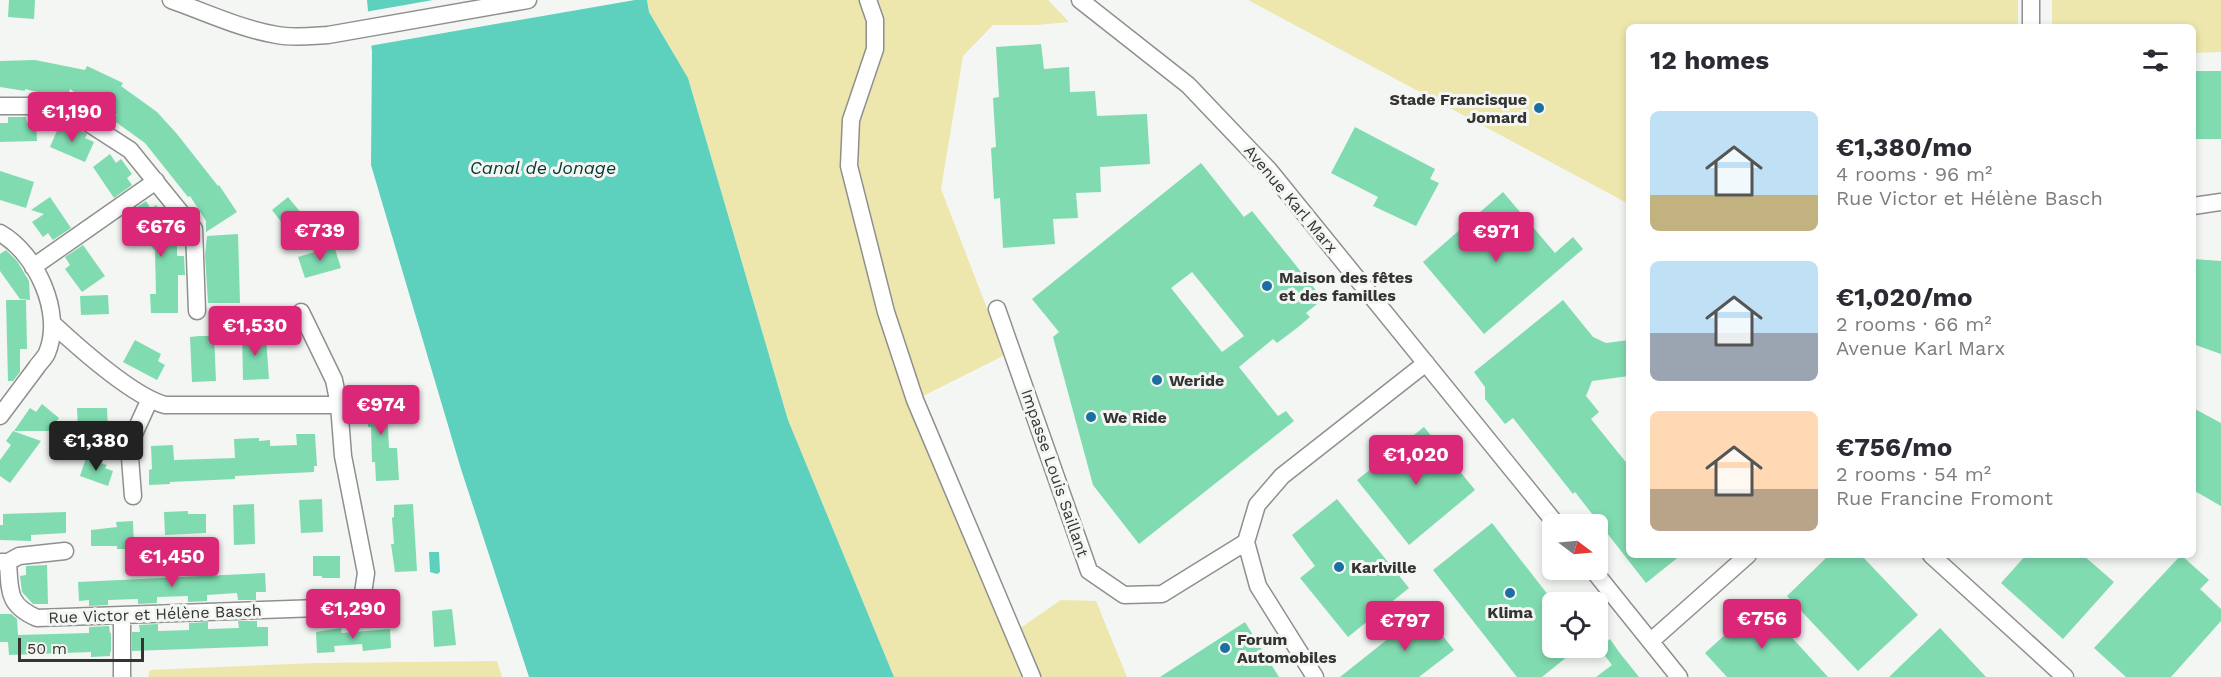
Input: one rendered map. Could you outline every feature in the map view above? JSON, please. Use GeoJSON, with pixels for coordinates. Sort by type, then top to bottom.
{"type":"FeatureCollection","features":[{"type":"Feature","properties":{"kind":"street"},"geometry":{"type":"LineString","coordinates":[[171,0],[278,36],[328,35],[528,0]]}},
{"type":"Feature","properties":{"kind":"street"},"geometry":{"type":"LineString","coordinates":[[868,0],[875,20],[875,49],[851,120],[849,166],[886,312],[915,400],[1032,677]]}},
{"type":"Feature","properties":{"kind":"street"},"geometry":{"type":"LineString","coordinates":[[2031,0],[2031,24]]}},
{"type":"Feature","properties":{"kind":"street","name":"Avenue Karl Marx"},"geometry":{"type":"LineString","coordinates":[[1086,3],[1188,85],[1269,170],[1548,514]]}},
{"type":"Feature","properties":{"kind":"street"},"geometry":{"type":"LineString","coordinates":[[0,106],[36,106],[82,119],[130,150],[194,229],[197,311]]}},
{"type":"Feature","properties":{"kind":"street"},"geometry":{"type":"LineString","coordinates":[[33,267],[156,181]]}},
{"type":"Feature","properties":{"kind":"street"},"geometry":{"type":"LineString","coordinates":[[2196,206],[2221,202]]}},
{"type":"Feature","properties":{"kind":"street"},"geometry":{"type":"LineString","coordinates":[[0,233],[9,238],[33,267],[49,299],[53,324],[47,353],[0,416]]}},
{"type":"Feature","properties":{"kind":"street","name":"Impasse Louis Saillant"},"geometry":{"type":"LineString","coordinates":[[997,309],[1089,571],[1124,596],[1162,594],[1246,542]]}},
{"type":"Feature","properties":{"kind":"street","name":"Rue Victor et Hélène Basch"},"geometry":{"type":"LineString","coordinates":[[65,551],[20,556],[4,562],[11,597],[21,611],[37,618],[348,607],[363,593],[366,573],[343,456],[339,405],[334,380],[301,312]]}},
{"type":"Feature","properties":{"kind":"street"},"geometry":{"type":"LineString","coordinates":[[53,324],[77,347],[149,401],[165,405],[339,405]]}},
{"type":"Feature","properties":{"kind":"street"},"geometry":{"type":"LineString","coordinates":[[1315,677],[1258,586],[1246,542],[1257,505],[1282,476],[1426,363]]}},
{"type":"Feature","properties":{"kind":"street"},"geometry":{"type":"LineString","coordinates":[[133,496],[129,445],[149,401]]}},
{"type":"Feature","properties":{"kind":"street"},"geometry":{"type":"LineString","coordinates":[[1651,641],[1746,558]]}},
{"type":"Feature","properties":{"kind":"street"},"geometry":{"type":"LineString","coordinates":[[1933,558],[2065,677]]}},
{"type":"Feature","properties":{"kind":"street"},"geometry":{"type":"LineString","coordinates":[[1601,580],[1679,677]]}},
{"type":"Feature","properties":{"kind":"street"},"geometry":{"type":"LineString","coordinates":[[122,615],[122,677]]}},
{"type":"Feature","properties":{"kind":"shaded area"},"geometry":{"type":"Polygon","coordinates":[[[647,0],[1048,0],[1069,22],[993,25],[963,56],[941,189],[1005,355],[915,400],[1010,635],[1061,600],[1096,601],[1127,677],[894,677],[788,420],[688,78],[649,12],[647,0]]]}},
{"type":"Feature","properties":{"kind":"shaded area","name":"Stade Francisque Jomard"},"geometry":{"type":"Polygon","coordinates":[[[1248,0],[2018,0],[2018,24],[1626,24],[1626,202],[1248,0]]]}},
{"type":"Feature","properties":{"kind":"shaded area"},"geometry":{"type":"Polygon","coordinates":[[[2052,0],[2221,0],[2221,52],[2196,53],[2196,24],[2052,24],[2052,0]]]}},
{"type":"Feature","properties":{"kind":"shaded area"},"geometry":{"type":"Polygon","coordinates":[[[497,661],[502,677],[148,677],[150,670],[316,663],[497,661]]]}},
{"type":"Feature","properties":{"kind":"water","name":"Canal de Jonage"},"geometry":{"type":"Polygon","coordinates":[[[367,0],[647,0],[649,12],[688,78],[788,420],[894,677],[529,677],[461,469],[371,165],[372,52],[367,0]]]}},
{"type":"Feature","properties":{"kind":"water"},"geometry":{"type":"Polygon","coordinates":[[[429,552],[439,552],[440,572],[437,574],[430,572],[429,552]]]}},
{"type":"Feature","properties":{"kind":"pier"},"geometry":{"type":"Polygon","coordinates":[[[433,0],[635,0],[369,46],[365,12],[433,0]]]}},
{"type":"Feature","properties":{"kind":"building"},"geometry":{"type":"Polygon","coordinates":[[[9,0],[35,0],[34,19],[8,17],[9,0]]]}},
{"type":"Feature","properties":{"kind":"building"},"geometry":{"type":"Polygon","coordinates":[[[1041,44],[1044,69],[1069,67],[1070,92],[1095,91],[1097,116],[1147,114],[1150,164],[1100,167],[1101,192],[1076,193],[1078,218],[1053,219],[1055,244],[1003,248],[1000,198],[994,199],[991,148],[996,147],[993,98],[999,97],[996,47],[1041,44]]]}},
{"type":"Feature","properties":{"kind":"building"},"geometry":{"type":"Polygon","coordinates":[[[35,60],[85,70],[87,66],[123,83],[121,86],[157,112],[177,134],[219,185],[237,212],[206,232],[206,221],[190,196],[188,197],[145,143],[113,120],[117,115],[84,99],[70,89],[67,99],[25,89],[25,91],[0,87],[0,61],[35,60]]]}},
{"type":"Feature","properties":{"kind":"building"},"geometry":{"type":"Polygon","coordinates":[[[2196,71],[2221,71],[2221,139],[2196,139],[2196,71]]]}},
{"type":"Feature","properties":{"kind":"building"},"geometry":{"type":"Polygon","coordinates":[[[8,117],[26,117],[27,122],[36,122],[37,141],[0,142],[0,123],[8,123],[8,117]]]}},
{"type":"Feature","properties":{"kind":"building"},"geometry":{"type":"Polygon","coordinates":[[[59,126],[68,130],[70,126],[78,129],[87,134],[85,138],[94,142],[85,162],[50,147],[59,126]]]}},
{"type":"Feature","properties":{"kind":"building"},"geometry":{"type":"Polygon","coordinates":[[[1355,127],[1435,169],[1430,179],[1439,183],[1416,226],[1373,206],[1378,197],[1331,173],[1355,127]]]}},
{"type":"Feature","properties":{"kind":"building"},"geometry":{"type":"Polygon","coordinates":[[[110,154],[116,163],[121,159],[132,174],[127,178],[132,185],[114,198],[93,167],[110,154]]]}},
{"type":"Feature","properties":{"kind":"building","name":"Weride"},"geometry":{"type":"Polygon","coordinates":[[[1201,163],[1244,217],[1252,211],[1323,299],[1306,313],[1310,317],[1297,328],[1277,343],[1273,339],[1239,367],[1278,416],[1286,411],[1294,421],[1139,544],[1093,485],[1053,337],[1059,332],[1032,299],[1201,163]],[[1192,272],[1171,288],[1222,352],[1244,336],[1192,272]]]}},
{"type":"Feature","properties":{"kind":"building"},"geometry":{"type":"Polygon","coordinates":[[[0,171],[34,182],[26,208],[0,200],[0,171]]]}},
{"type":"Feature","properties":{"kind":"building"},"geometry":{"type":"Polygon","coordinates":[[[1503,192],[1555,253],[1573,237],[1583,249],[1484,334],[1423,262],[1503,192]]]}},
{"type":"Feature","properties":{"kind":"building"},"geometry":{"type":"Polygon","coordinates":[[[50,197],[71,228],[53,240],[48,233],[43,237],[32,222],[44,214],[31,210],[50,197]]]}},
{"type":"Feature","properties":{"kind":"building"},"geometry":{"type":"Polygon","coordinates":[[[288,197],[311,225],[294,238],[272,210],[288,197]]]}},
{"type":"Feature","properties":{"kind":"building"},"geometry":{"type":"Polygon","coordinates":[[[146,201],[151,209],[156,205],[167,220],[162,224],[177,244],[177,256],[184,256],[185,275],[178,275],[178,313],[151,313],[150,294],[156,294],[155,251],[128,213],[146,201]]]}},
{"type":"Feature","properties":{"kind":"building"},"geometry":{"type":"Polygon","coordinates":[[[238,234],[240,303],[208,303],[205,255],[207,236],[238,234]]]}},
{"type":"Feature","properties":{"kind":"building"},"geometry":{"type":"Polygon","coordinates":[[[83,245],[105,276],[82,292],[65,269],[70,265],[65,257],[83,245]]]}},
{"type":"Feature","properties":{"kind":"building"},"geometry":{"type":"Polygon","coordinates":[[[334,246],[341,268],[305,278],[298,257],[334,246]]]}},
{"type":"Feature","properties":{"kind":"building"},"geometry":{"type":"Polygon","coordinates":[[[6,250],[17,261],[29,281],[30,300],[20,299],[0,271],[0,254],[6,250]]]}},
{"type":"Feature","properties":{"kind":"building"},"geometry":{"type":"Polygon","coordinates":[[[2196,259],[2221,261],[2221,354],[2196,345],[2196,259]]]}},
{"type":"Feature","properties":{"kind":"building"},"geometry":{"type":"Polygon","coordinates":[[[108,295],[109,314],[81,315],[80,296],[108,295]]]}},
{"type":"Feature","properties":{"kind":"building"},"geometry":{"type":"Polygon","coordinates":[[[6,300],[26,300],[27,349],[20,349],[20,372],[13,381],[8,381],[6,300]]]}},
{"type":"Feature","properties":{"kind":"building"},"geometry":{"type":"Polygon","coordinates":[[[1563,300],[1593,337],[1606,343],[1626,340],[1626,376],[1592,381],[1586,396],[1599,412],[1591,419],[1626,462],[1626,557],[1608,534],[1608,514],[1592,514],[1575,492],[1573,494],[1513,418],[1505,424],[1485,399],[1485,387],[1474,372],[1563,300]]]}},
{"type":"Feature","properties":{"kind":"building"},"geometry":{"type":"Polygon","coordinates":[[[242,331],[258,331],[258,338],[266,338],[269,379],[243,380],[242,331]]]}},
{"type":"Feature","properties":{"kind":"building"},"geometry":{"type":"Polygon","coordinates":[[[214,336],[216,381],[192,382],[190,337],[214,336]]]}},
{"type":"Feature","properties":{"kind":"building"},"geometry":{"type":"Polygon","coordinates":[[[135,340],[161,354],[158,361],[165,365],[157,380],[123,362],[135,340]]]}},
{"type":"Feature","properties":{"kind":"building"},"geometry":{"type":"Polygon","coordinates":[[[386,390],[389,448],[397,448],[399,480],[376,481],[375,462],[372,462],[371,427],[368,427],[368,411],[364,412],[363,391],[386,390]]]}},
{"type":"Feature","properties":{"kind":"building"},"geometry":{"type":"Polygon","coordinates":[[[42,404],[59,418],[49,431],[14,431],[30,408],[36,412],[42,404]]]}},
{"type":"Feature","properties":{"kind":"building"},"geometry":{"type":"Polygon","coordinates":[[[77,408],[107,408],[108,431],[78,431],[77,408]]]}},
{"type":"Feature","properties":{"kind":"building"},"geometry":{"type":"Polygon","coordinates":[[[2196,410],[2221,423],[2221,506],[2196,492],[2196,410]]]}},
{"type":"Feature","properties":{"kind":"building"},"geometry":{"type":"Polygon","coordinates":[[[1424,427],[1475,490],[1409,545],[1357,480],[1424,427]]]}},
{"type":"Feature","properties":{"kind":"building"},"geometry":{"type":"Polygon","coordinates":[[[13,431],[41,441],[10,483],[0,476],[0,460],[11,445],[6,441],[13,431]]]}},
{"type":"Feature","properties":{"kind":"building"},"geometry":{"type":"Polygon","coordinates":[[[296,434],[315,434],[317,466],[314,466],[314,472],[235,476],[235,479],[149,485],[149,470],[152,469],[151,446],[173,445],[174,460],[235,458],[234,439],[270,440],[270,446],[297,445],[296,434]]]}},
{"type":"Feature","properties":{"kind":"building"},"geometry":{"type":"Polygon","coordinates":[[[86,458],[107,465],[105,468],[113,471],[108,486],[80,476],[86,458]]]}},
{"type":"Feature","properties":{"kind":"building"},"geometry":{"type":"Polygon","coordinates":[[[322,499],[323,532],[301,533],[299,500],[322,499]]]}},
{"type":"Feature","properties":{"kind":"building"},"geometry":{"type":"Polygon","coordinates":[[[1337,499],[1409,588],[1348,637],[1300,578],[1315,566],[1292,535],[1337,499]]]}},
{"type":"Feature","properties":{"kind":"building"},"geometry":{"type":"Polygon","coordinates":[[[254,504],[255,544],[234,545],[233,505],[254,504]]]}},
{"type":"Feature","properties":{"kind":"building"},"geometry":{"type":"Polygon","coordinates":[[[413,504],[417,571],[395,572],[391,544],[394,544],[392,518],[394,517],[394,505],[413,504]]]}},
{"type":"Feature","properties":{"kind":"building"},"geometry":{"type":"Polygon","coordinates":[[[188,511],[188,514],[206,514],[206,533],[165,535],[164,512],[188,511]]]}},
{"type":"Feature","properties":{"kind":"building"},"geometry":{"type":"Polygon","coordinates":[[[66,512],[66,533],[31,535],[31,541],[0,540],[3,514],[66,512]]]}},
{"type":"Feature","properties":{"kind":"building"},"geometry":{"type":"Polygon","coordinates":[[[133,521],[134,549],[117,549],[117,546],[91,546],[91,530],[117,527],[116,522],[133,521]]]}},
{"type":"Feature","properties":{"kind":"building"},"geometry":{"type":"Polygon","coordinates":[[[1492,523],[1546,592],[1542,592],[1542,658],[1566,658],[1542,677],[1517,677],[1433,570],[1492,523]]]}},
{"type":"Feature","properties":{"kind":"building"},"geometry":{"type":"Polygon","coordinates":[[[313,556],[340,556],[340,578],[313,576],[313,556]]]}},
{"type":"Feature","properties":{"kind":"building"},"geometry":{"type":"Polygon","coordinates":[[[1626,558],[1677,558],[1646,583],[1626,558]]]}},
{"type":"Feature","properties":{"kind":"building"},"geometry":{"type":"Polygon","coordinates":[[[1826,558],[1864,558],[1918,615],[1858,671],[1787,596],[1826,558]]]}},
{"type":"Feature","properties":{"kind":"building"},"geometry":{"type":"Polygon","coordinates":[[[2023,558],[2086,558],[2114,582],[2063,639],[2001,583],[2023,558]]]}},
{"type":"Feature","properties":{"kind":"building"},"geometry":{"type":"Polygon","coordinates":[[[2178,558],[2184,558],[2209,580],[2200,589],[2221,609],[2221,621],[2171,677],[2126,677],[2094,648],[2178,558]]]}},
{"type":"Feature","properties":{"kind":"building"},"geometry":{"type":"Polygon","coordinates":[[[47,565],[48,604],[33,604],[22,592],[20,576],[26,575],[26,566],[47,565]]]}},
{"type":"Feature","properties":{"kind":"building"},"geometry":{"type":"Polygon","coordinates":[[[265,573],[266,592],[256,592],[256,600],[238,600],[237,593],[207,595],[207,601],[188,602],[188,596],[157,597],[157,603],[138,604],[138,599],[108,600],[108,605],[89,606],[89,600],[79,601],[78,582],[265,573]]]}},
{"type":"Feature","properties":{"kind":"building"},"geometry":{"type":"Polygon","coordinates":[[[1760,603],[1828,677],[1727,677],[1705,653],[1760,603]]]}},
{"type":"Feature","properties":{"kind":"building"},"geometry":{"type":"Polygon","coordinates":[[[452,609],[456,645],[434,647],[432,611],[452,609]]]}},
{"type":"Feature","properties":{"kind":"building"},"geometry":{"type":"Polygon","coordinates":[[[1423,611],[1454,650],[1419,677],[1340,677],[1423,611]]]}},
{"type":"Feature","properties":{"kind":"building"},"geometry":{"type":"Polygon","coordinates":[[[0,614],[11,614],[17,619],[18,635],[89,633],[89,627],[109,626],[110,656],[91,657],[91,652],[9,655],[8,642],[0,642],[0,614]]]}},
{"type":"Feature","properties":{"kind":"building"},"geometry":{"type":"Polygon","coordinates":[[[238,621],[257,621],[257,627],[268,627],[268,646],[132,651],[132,632],[140,632],[139,625],[158,624],[158,631],[189,630],[189,623],[208,622],[208,629],[239,628],[238,621]]]}},
{"type":"Feature","properties":{"kind":"building"},"geometry":{"type":"Polygon","coordinates":[[[1245,622],[1279,677],[1160,677],[1245,622]]]}},
{"type":"Feature","properties":{"kind":"building"},"geometry":{"type":"Polygon","coordinates":[[[341,628],[342,633],[390,629],[391,648],[363,651],[362,644],[334,646],[335,652],[317,653],[316,632],[341,628]]]}},
{"type":"Feature","properties":{"kind":"building"},"geometry":{"type":"Polygon","coordinates":[[[1940,628],[1986,677],[1889,677],[1940,628]]]}},
{"type":"Feature","properties":{"kind":"building"},"geometry":{"type":"Polygon","coordinates":[[[1610,639],[1639,677],[1596,677],[1612,665],[1607,658],[1610,639]]]}},
{"type":"Feature","properties":{"kind":"place","name":"Stade Francisque Jomard"},"geometry":{"type":"Point","coordinates":[1539,108]}},
{"type":"Feature","properties":{"kind":"place","name":"Maison des fêtes et des familles"},"geometry":{"type":"Point","coordinates":[1267,286]}},
{"type":"Feature","properties":{"kind":"place","name":"Weride"},"geometry":{"type":"Point","coordinates":[1157,380]}},
{"type":"Feature","properties":{"kind":"place","name":"We Ride"},"geometry":{"type":"Point","coordinates":[1091,417]}},
{"type":"Feature","properties":{"kind":"place","name":"Karlville"},"geometry":{"type":"Point","coordinates":[1339,567]}},
{"type":"Feature","properties":{"kind":"place","name":"Klima"},"geometry":{"type":"Point","coordinates":[1510,593]}},
{"type":"Feature","properties":{"kind":"place","name":"Forum Automobiles"},"geometry":{"type":"Point","coordinates":[1225,648]}}]}
